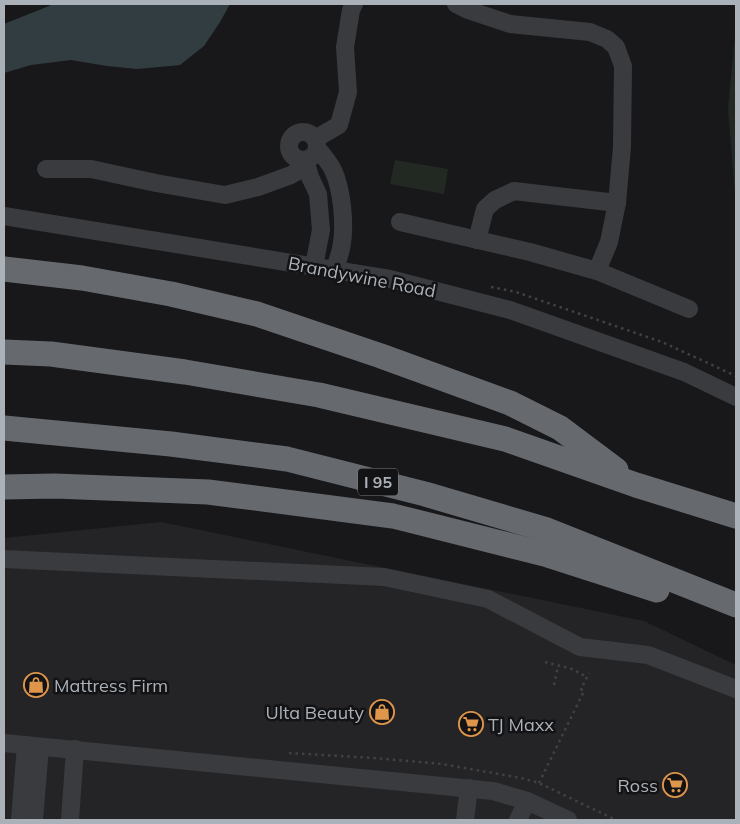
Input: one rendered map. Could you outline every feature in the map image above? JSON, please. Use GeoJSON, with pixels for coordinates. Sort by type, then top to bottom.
{"type":"FeatureCollection","features":[{"type":"Feature","properties":{"kind":"highway"},"geometry":{"type":"LineString","coordinates":[[4,269],[82,278],[171,294],[257,314],[381,356],[510,403],[560,428],[636,485]]}},
{"type":"Feature","properties":{"kind":"highway"},"geometry":{"type":"LineString","coordinates":[[4,352],[51,354],[185,372],[319,395],[505,439],[636,485],[736,516]]}},
{"type":"Feature","properties":{"kind":"highway","name":"I 95"},"geometry":{"type":"LineString","coordinates":[[4,428],[171,444],[287,459],[425,494],[547,530],[736,605]]}},
{"type":"Feature","properties":{"kind":"highway"},"geometry":{"type":"LineString","coordinates":[[4,487],[55,486],[208,492],[393,516],[548,556],[736,614]]}},
{"type":"Feature","properties":{"kind":"street"},"geometry":{"type":"LineString","coordinates":[[46,169],[91,169],[156,183],[225,194],[258,187],[291,176],[298,171],[313,149],[339,125],[348,92],[345,47],[351,10],[354,4]]}},
{"type":"Feature","properties":{"kind":"street"},"geometry":{"type":"LineString","coordinates":[[456,4],[510,24],[590,32],[607,39],[616,47],[623,66],[622,146],[617,203],[608,242],[597,271]]}},
{"type":"Feature","properties":{"kind":"street"},"geometry":{"type":"LineString","coordinates":[[313,149],[310,177],[318,194],[321,230],[314,266]]}},
{"type":"Feature","properties":{"kind":"street"},"geometry":{"type":"LineString","coordinates":[[313,149],[333,169],[337,180],[343,229],[342,246],[334,270]]}},
{"type":"Feature","properties":{"kind":"street"},"geometry":{"type":"LineString","coordinates":[[477,240],[485,209],[495,200],[514,191],[617,203]]}},
{"type":"Feature","properties":{"kind":"street","name":"Brandywine Road"},"geometry":{"type":"LineString","coordinates":[[4,216],[390,279],[510,310],[684,372],[736,396]]}},
{"type":"Feature","properties":{"kind":"street"},"geometry":{"type":"LineString","coordinates":[[400,222],[530,252],[597,271],[689,309]]}},
{"type":"Feature","properties":{"kind":"street"},"geometry":{"type":"LineString","coordinates":[[4,560],[384,577],[488,599],[580,647],[648,655],[736,689]]}},
{"type":"Feature","properties":{"kind":"street"},"geometry":{"type":"LineString","coordinates":[[4,743],[494,791],[527,801],[563,819]]}},
{"type":"Feature","properties":{"kind":"street"},"geometry":{"type":"LineString","coordinates":[[20,820],[33,746]]}},
{"type":"Feature","properties":{"kind":"street"},"geometry":{"type":"LineString","coordinates":[[33,746],[34,820]]}},
{"type":"Feature","properties":{"kind":"street"},"geometry":{"type":"LineString","coordinates":[[70,820],[75,749]]}},
{"type":"Feature","properties":{"kind":"street"},"geometry":{"type":"LineString","coordinates":[[466,820],[469,788]]}},
{"type":"Feature","properties":{"kind":"street"},"geometry":{"type":"LineString","coordinates":[[518,820],[527,801]]}},
{"type":"Feature","properties":{"kind":"path"},"geometry":{"type":"LineString","coordinates":[[545,662],[572,669],[587,677]]}},
{"type":"Feature","properties":{"kind":"path"},"geometry":{"type":"LineString","coordinates":[[554,685],[558,666]]}},
{"type":"Feature","properties":{"kind":"path"},"geometry":{"type":"LineString","coordinates":[[539,783],[584,691],[581,689],[589,673]]}},
{"type":"Feature","properties":{"kind":"shaded area"},"geometry":{"type":"Polygon","coordinates":[[[52,4],[230,4],[204,46],[180,65],[137,69],[71,60],[31,65],[4,73],[4,24],[52,4]]]}},
{"type":"Feature","properties":{"kind":"shaded area"},"geometry":{"type":"Polygon","coordinates":[[[736,25],[736,205],[728,109],[736,25]]]}},
{"type":"Feature","properties":{"kind":"shaded area"},"geometry":{"type":"Polygon","coordinates":[[[395,160],[448,169],[444,194],[390,184],[395,160]]]}},
{"type":"Feature","properties":{"kind":"shaded area"},"geometry":{"type":"Polygon","coordinates":[[[161,522],[644,621],[736,665],[736,820],[4,820],[4,538],[161,522]]]}},
{"type":"Feature","properties":{"kind":"place","name":"Mattress Firm"},"geometry":{"type":"Point","coordinates":[36,685]}},
{"type":"Feature","properties":{"kind":"place","name":"Ulta Beauty"},"geometry":{"type":"Point","coordinates":[382,712]}},
{"type":"Feature","properties":{"kind":"place","name":"TJ Maxx"},"geometry":{"type":"Point","coordinates":[471,724]}},
{"type":"Feature","properties":{"kind":"place","name":"Ross"},"geometry":{"type":"Point","coordinates":[675,785]}}]}
